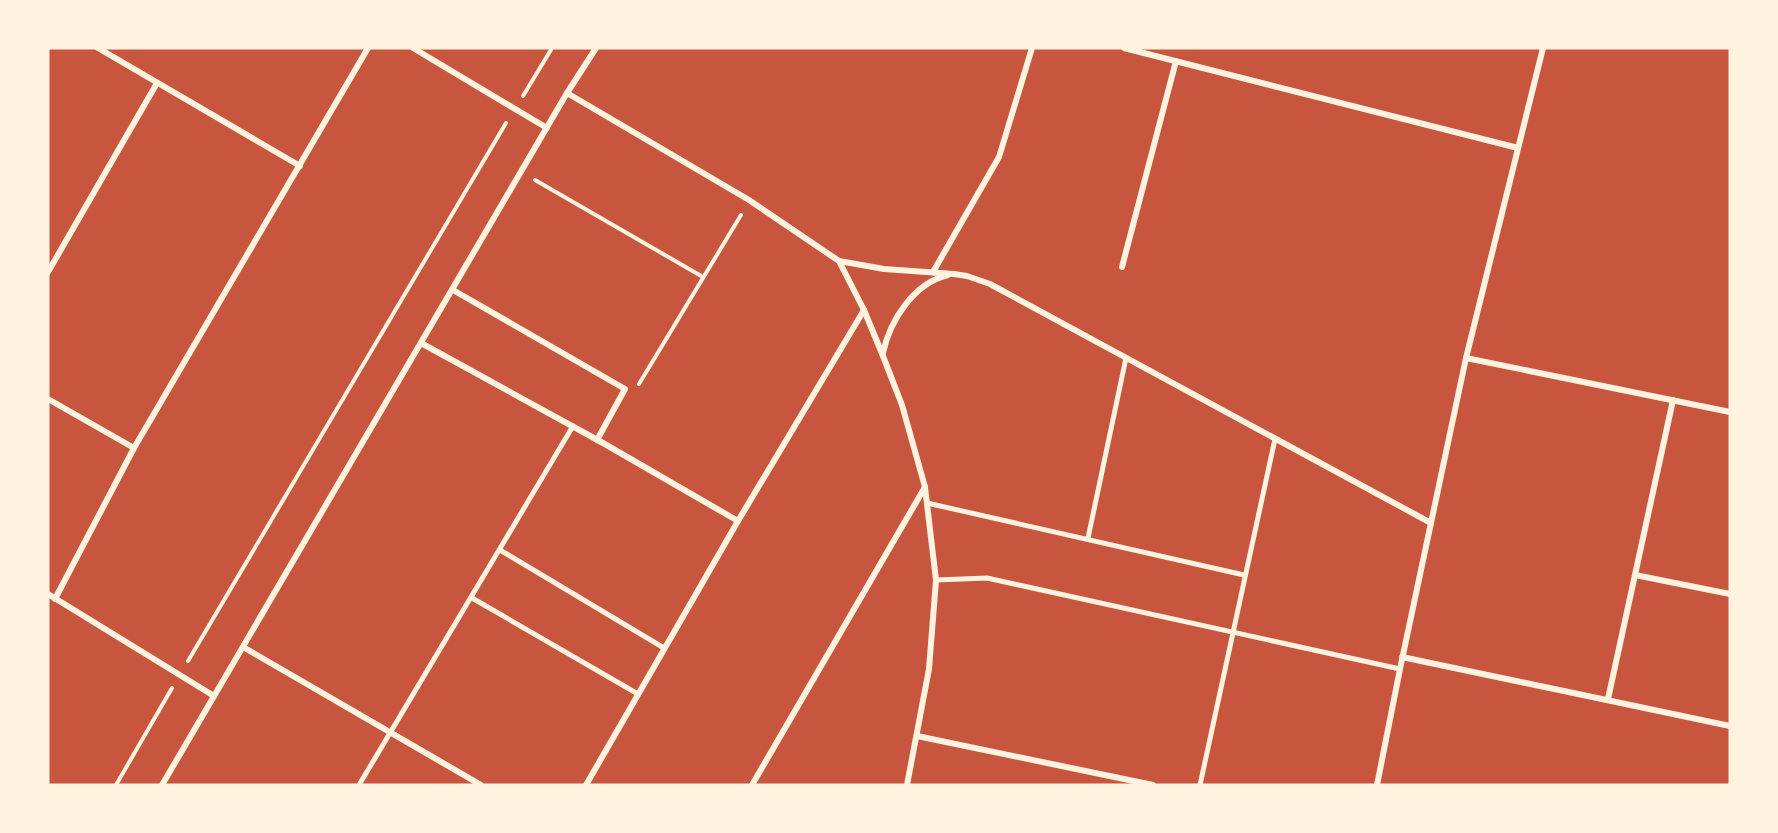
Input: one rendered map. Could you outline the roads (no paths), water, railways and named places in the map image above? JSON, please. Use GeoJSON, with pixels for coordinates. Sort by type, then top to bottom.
{"type":"FeatureCollection","features":[{"type":"Feature","properties":{"kind":"street"},"geometry":{"type":"LineString","coordinates":[[98,48],[300,166]]}},
{"type":"Feature","properties":{"kind":"street"},"geometry":{"type":"LineString","coordinates":[[56,598],[134,448],[368,48]]}},
{"type":"Feature","properties":{"kind":"street"},"geometry":{"type":"LineString","coordinates":[[412,48],[547,128]]}},
{"type":"Feature","properties":{"kind":"street"},"geometry":{"type":"LineString","coordinates":[[162,785],[567,93],[596,48]]}},
{"type":"Feature","properties":{"kind":"street"},"geometry":{"type":"LineString","coordinates":[[933,272],[999,157],[1032,48]]}},
{"type":"Feature","properties":{"kind":"street"},"geometry":{"type":"LineString","coordinates":[[1124,48],[1518,148]]}},
{"type":"Feature","properties":{"kind":"street"},"geometry":{"type":"LineString","coordinates":[[1377,785],[1466,358],[1543,48]]}},
{"type":"Feature","properties":{"kind":"street"},"geometry":{"type":"LineString","coordinates":[[1122,267],[1176,61]]}},
{"type":"Feature","properties":{"kind":"street"},"geometry":{"type":"LineString","coordinates":[[48,272],[158,83]]}},
{"type":"Feature","properties":{"kind":"street"},"geometry":{"type":"LineString","coordinates":[[567,93],[749,200],[839,261],[884,269],[954,274],[990,284],[1431,524]]}},
{"type":"Feature","properties":{"kind":"street"},"geometry":{"type":"LineString","coordinates":[[839,261],[864,310],[902,405],[926,487],[936,580],[929,669],[907,785]]}},
{"type":"Feature","properties":{"kind":"street"},"geometry":{"type":"LineString","coordinates":[[883,356],[893,324],[908,303],[928,282],[954,274]]}},
{"type":"Feature","properties":{"kind":"street"},"geometry":{"type":"LineString","coordinates":[[453,290],[625,389],[597,440]]}},
{"type":"Feature","properties":{"kind":"street"},"geometry":{"type":"LineString","coordinates":[[586,785],[738,521],[864,310]]}},
{"type":"Feature","properties":{"kind":"street"},"geometry":{"type":"LineString","coordinates":[[421,343],[573,426],[738,521]]}},
{"type":"Feature","properties":{"kind":"street"},"geometry":{"type":"LineString","coordinates":[[1088,538],[1126,358]]}},
{"type":"Feature","properties":{"kind":"street"},"geometry":{"type":"LineString","coordinates":[[1466,358],[1730,412]]}},
{"type":"Feature","properties":{"kind":"street"},"geometry":{"type":"LineString","coordinates":[[48,399],[134,448]]}},
{"type":"Feature","properties":{"kind":"street"},"geometry":{"type":"LineString","coordinates":[[1608,699],[1673,400]]}},
{"type":"Feature","properties":{"kind":"street"},"geometry":{"type":"LineString","coordinates":[[359,785],[573,426]]}},
{"type":"Feature","properties":{"kind":"street"},"geometry":{"type":"LineString","coordinates":[[1200,785],[1275,439]]}},
{"type":"Feature","properties":{"kind":"street"},"geometry":{"type":"LineString","coordinates":[[752,785],[926,487]]}},
{"type":"Feature","properties":{"kind":"street"},"geometry":{"type":"LineString","coordinates":[[927,503],[1244,575]]}},
{"type":"Feature","properties":{"kind":"street"},"geometry":{"type":"LineString","coordinates":[[500,550],[664,648]]}},
{"type":"Feature","properties":{"kind":"street"},"geometry":{"type":"LineString","coordinates":[[1635,575],[1730,594]]}},
{"type":"Feature","properties":{"kind":"street"},"geometry":{"type":"LineString","coordinates":[[936,580],[987,578],[1400,669]]}},
{"type":"Feature","properties":{"kind":"street"},"geometry":{"type":"LineString","coordinates":[[48,594],[214,696]]}},
{"type":"Feature","properties":{"kind":"street"},"geometry":{"type":"LineString","coordinates":[[472,598],[638,694]]}},
{"type":"Feature","properties":{"kind":"street"},"geometry":{"type":"LineString","coordinates":[[243,647],[481,785]]}},
{"type":"Feature","properties":{"kind":"street"},"geometry":{"type":"LineString","coordinates":[[1402,657],[1730,726]]}},
{"type":"Feature","properties":{"kind":"street"},"geometry":{"type":"LineString","coordinates":[[917,736],[1153,785]]}}]}
